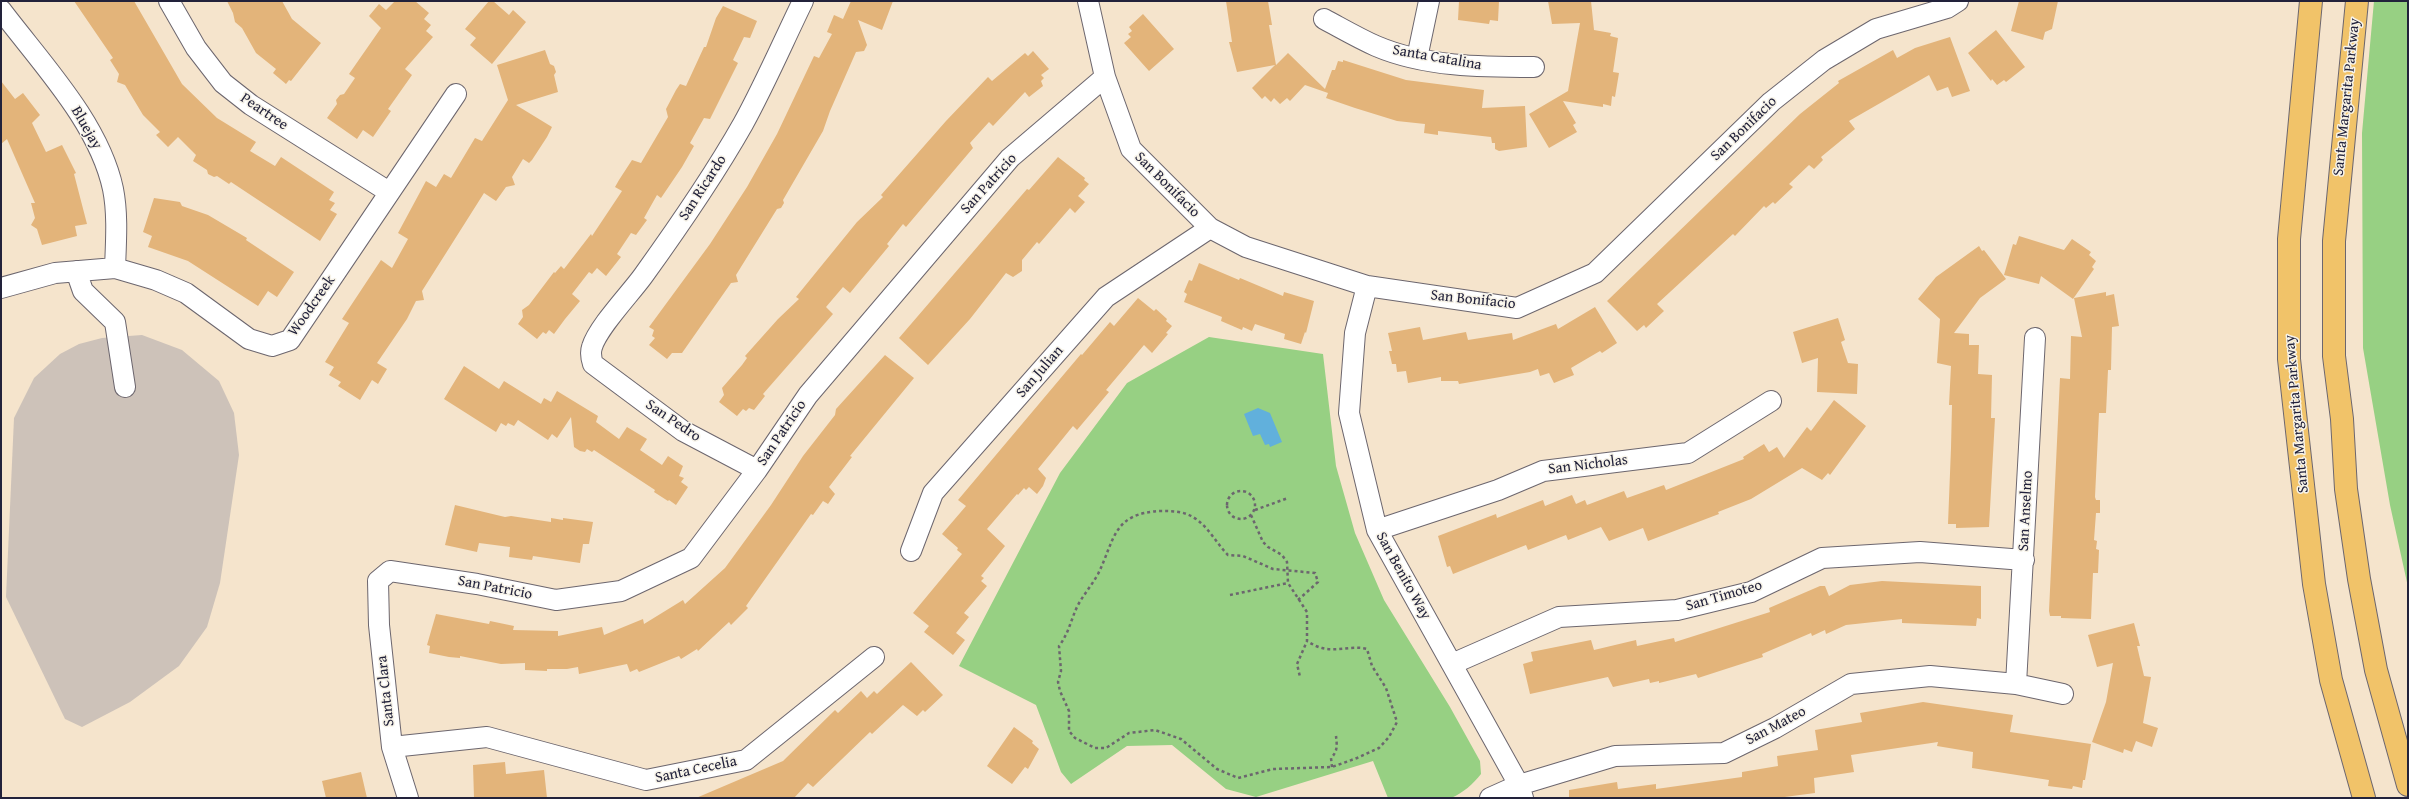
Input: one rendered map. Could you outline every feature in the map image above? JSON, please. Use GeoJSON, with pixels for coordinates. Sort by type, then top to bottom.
{"type":"FeatureCollection","features":[{"type":"Feature","properties":{"kind":"main road","name":"Santa Margarita Parkway"},"geometry":{"type":"LineString","coordinates":[[2312,1],[2289,239],[2289,359],[2314,584],[2332,680],[2364,798]]}},
{"type":"Feature","properties":{"kind":"main road","name":"Santa Margarita Parkway"},"geometry":{"type":"LineString","coordinates":[[2357,1],[2334,241],[2334,356],[2342,419],[2346,489],[2359,579],[2376,670],[2408,785]]}},
{"type":"Feature","properties":{"kind":"street","name":"Peartree"},"geometry":{"type":"LineString","coordinates":[[169,1],[196,48],[223,82],[251,105],[389,192]]}},
{"type":"Feature","properties":{"kind":"street","name":"San Ricardo"},"geometry":{"type":"LineString","coordinates":[[593,364],[590,355],[592,346],[692,208],[720,163],[744,122],[803,1]]}},
{"type":"Feature","properties":{"kind":"street","name":"San Bonifacio"},"geometry":{"type":"LineString","coordinates":[[1088,1],[1105,77],[1131,149],[1210,228],[1246,247],[1367,286],[1517,308],[1595,273],[1771,102],[1824,60],[1876,29],[1947,8],[1958,1]]}},
{"type":"Feature","properties":{"kind":"street"},"geometry":{"type":"LineString","coordinates":[[1417,58],[1429,1]]}},
{"type":"Feature","properties":{"kind":"street","name":"Bluejay"},"geometry":{"type":"LineString","coordinates":[[1,10],[74,107],[98,146],[113,189],[116,231],[115,268]]}},
{"type":"Feature","properties":{"kind":"street","name":"Santa Catalina"},"geometry":{"type":"LineString","coordinates":[[1324,19],[1377,46],[1417,58],[1477,68],[1534,67]]}},
{"type":"Feature","properties":{"kind":"street","name":"San Patricio"},"geometry":{"type":"LineString","coordinates":[[378,581],[390,571],[477,584],[556,600],[621,591],[691,558],[757,470],[808,395],[1010,158],[1105,77]]}},
{"type":"Feature","properties":{"kind":"street","name":"Woodcreek"},"geometry":{"type":"LineString","coordinates":[[1,288],[55,273],[115,268],[156,280],[186,294],[249,339],[272,346],[290,340],[456,94]]}},
{"type":"Feature","properties":{"kind":"street","name":"San Julian"},"geometry":{"type":"LineString","coordinates":[[910,551],[933,493],[1106,297],[1210,228]]}},
{"type":"Feature","properties":{"kind":"street"},"geometry":{"type":"LineString","coordinates":[[76,271],[83,291],[115,322],[124,387]]}},
{"type":"Feature","properties":{"kind":"street","name":"San Benito Way"},"geometry":{"type":"LineString","coordinates":[[1367,286],[1355,333],[1349,413],[1376,530],[1452,664],[1521,792]]}},
{"type":"Feature","properties":{"kind":"street","name":"San Anselmo"},"geometry":{"type":"LineString","coordinates":[[2016,684],[2035,338]]}},
{"type":"Feature","properties":{"kind":"street","name":"San Pedro"},"geometry":{"type":"LineString","coordinates":[[593,364],[683,431],[757,470]]}},
{"type":"Feature","properties":{"kind":"street","name":"San Nicholas"},"geometry":{"type":"LineString","coordinates":[[1376,530],[1498,490],[1543,471],[1688,453],[1771,401]]}},
{"type":"Feature","properties":{"kind":"street","name":"San Timoteo"},"geometry":{"type":"LineString","coordinates":[[1452,664],[1560,617],[1677,610],[1751,592],[1822,558],[1920,552],[2024,560]]}},
{"type":"Feature","properties":{"kind":"street","name":"Santa Clara"},"geometry":{"type":"LineString","coordinates":[[378,581],[379,625],[392,747],[408,798]]}},
{"type":"Feature","properties":{"kind":"street","name":"Santa Cecelia"},"geometry":{"type":"LineString","coordinates":[[392,747],[487,737],[646,780],[746,760],[874,657]]}},
{"type":"Feature","properties":{"kind":"street","name":"San Mateo"},"geometry":{"type":"LineString","coordinates":[[1490,798],[1521,792],[1615,756],[1724,753],[1775,728],[1851,684],[1930,676],[2016,684],[2063,694]]}},
{"type":"Feature","properties":{"kind":"path"},"geometry":{"type":"LineString","coordinates":[[1255,511],[1255,500],[1247,492],[1241,491],[1231,495],[1227,505],[1231,515],[1241,519],[1251,515],[1255,511],[1288,498]]}},
{"type":"Feature","properties":{"kind":"path"},"geometry":{"type":"LineString","coordinates":[[1298,600],[1318,582],[1315,573],[1288,572],[1273,569],[1244,556],[1228,555],[1203,525],[1186,513],[1155,512],[1127,520],[1120,526],[1111,540],[1098,573],[1078,606],[1066,637],[1059,646],[1060,691],[1069,710],[1069,731],[1075,738],[1095,748],[1106,748],[1129,733],[1155,730],[1181,739],[1217,770],[1238,778],[1273,770],[1332,767],[1379,748],[1389,737],[1397,722],[1386,688],[1372,666],[1367,649],[1355,646],[1333,649],[1322,648],[1307,641]]}},
{"type":"Feature","properties":{"kind":"path"},"geometry":{"type":"LineString","coordinates":[[1251,515],[1263,542],[1268,548],[1282,555],[1286,562],[1288,583],[1307,612],[1307,641],[1297,664],[1300,677]]}},
{"type":"Feature","properties":{"kind":"path"},"geometry":{"type":"LineString","coordinates":[[1230,595],[1288,583]]}},
{"type":"Feature","properties":{"kind":"path"},"geometry":{"type":"LineString","coordinates":[[1332,767],[1332,758],[1336,753],[1337,746],[1336,736]]}},
{"type":"Feature","properties":{"kind":"shaded area"},"geometry":{"type":"Polygon","coordinates":[[[142,335],[182,350],[219,381],[234,413],[239,455],[220,583],[207,627],[179,666],[130,702],[82,727],[65,719],[6,597],[14,418],[34,378],[60,354],[79,344],[102,338],[142,335]]]}},
{"type":"Feature","properties":{"kind":"green space"},"geometry":{"type":"Polygon","coordinates":[[[2374,1],[2408,1],[2408,587],[2390,505],[2363,348],[2362,133],[2374,1]]]}},
{"type":"Feature","properties":{"kind":"green space"},"geometry":{"type":"Polygon","coordinates":[[[1209,337],[1323,354],[1336,466],[1355,533],[1384,600],[1450,707],[1480,761],[1481,774],[1460,794],[1451,798],[1388,798],[1373,761],[1256,797],[1226,789],[1172,745],[1127,746],[1071,784],[1061,772],[1036,705],[959,666],[1060,473],[1127,383],[1209,337]]]}},
{"type":"Feature","properties":{"kind":"water"},"geometry":{"type":"Polygon","coordinates":[[[1258,408],[1270,413],[1282,442],[1270,447],[1269,444],[1265,445],[1260,434],[1253,436],[1244,414],[1258,408]]]}},
{"type":"Feature","properties":{"kind":"building"},"geometry":{"type":"Polygon","coordinates":[[[74,1],[134,1],[182,84],[217,118],[256,142],[250,151],[275,166],[281,157],[334,192],[329,200],[335,203],[330,210],[337,214],[320,241],[231,182],[229,184],[217,176],[214,177],[208,174],[207,170],[193,161],[196,155],[178,137],[168,147],[156,135],[160,132],[143,115],[125,85],[117,82],[119,74],[110,60],[113,58],[74,1]]]}},
{"type":"Feature","properties":{"kind":"building"},"geometry":{"type":"Polygon","coordinates":[[[227,1],[282,1],[292,19],[321,43],[291,81],[289,80],[286,84],[273,73],[276,69],[256,53],[242,28],[235,22],[233,13],[227,1]]]}},
{"type":"Feature","properties":{"kind":"building"},"geometry":{"type":"Polygon","coordinates":[[[395,1],[415,1],[429,13],[424,19],[431,25],[426,31],[433,37],[405,69],[412,75],[388,109],[391,111],[373,137],[363,130],[357,139],[327,118],[337,104],[336,100],[340,95],[344,94],[355,78],[349,74],[381,28],[369,16],[379,4],[386,10],[395,1]]]}},
{"type":"Feature","properties":{"kind":"building"},"geometry":{"type":"Polygon","coordinates":[[[489,1],[493,1],[509,15],[513,10],[526,22],[492,64],[470,45],[476,38],[465,29],[489,1]]]}},
{"type":"Feature","properties":{"kind":"building"},"geometry":{"type":"Polygon","coordinates":[[[851,1],[893,1],[882,30],[858,20],[867,45],[864,51],[856,52],[830,111],[823,131],[783,200],[784,203],[781,208],[777,209],[736,275],[738,282],[731,283],[682,353],[672,353],[667,359],[649,345],[655,338],[652,336],[654,330],[649,327],[710,244],[747,187],[777,134],[814,56],[819,58],[832,34],[827,32],[834,15],[843,19],[851,1]]]}},
{"type":"Feature","properties":{"kind":"building"},"geometry":{"type":"Polygon","coordinates":[[[1226,1],[1268,1],[1272,25],[1269,25],[1276,65],[1288,53],[1325,89],[1332,70],[1335,70],[1338,61],[1343,62],[1343,60],[1406,80],[1484,90],[1482,108],[1525,106],[1527,147],[1499,151],[1495,149],[1495,143],[1492,143],[1491,137],[1438,131],[1438,135],[1424,133],[1425,124],[1397,121],[1355,108],[1326,98],[1328,93],[1305,85],[1290,101],[1287,98],[1280,104],[1274,98],[1271,102],[1265,96],[1262,99],[1252,88],[1275,65],[1237,72],[1229,42],[1232,42],[1226,1]]]}},
{"type":"Feature","properties":{"kind":"building"},"geometry":{"type":"Polygon","coordinates":[[[1459,1],[1499,1],[1498,21],[1490,20],[1489,24],[1458,20],[1459,1]]]}},
{"type":"Feature","properties":{"kind":"building"},"geometry":{"type":"Polygon","coordinates":[[[1548,1],[1591,1],[1594,30],[1611,33],[1610,36],[1618,38],[1613,72],[1619,73],[1615,97],[1612,96],[1611,106],[1603,104],[1603,107],[1563,101],[1576,123],[1573,125],[1577,132],[1549,148],[1529,114],[1568,91],[1580,23],[1552,24],[1548,1]]]}},
{"type":"Feature","properties":{"kind":"building"},"geometry":{"type":"Polygon","coordinates":[[[2019,1],[2058,1],[2052,29],[2045,32],[2043,40],[2011,31],[2019,1]]]}},
{"type":"Feature","properties":{"kind":"building"},"geometry":{"type":"Polygon","coordinates":[[[723,6],[757,21],[750,38],[744,37],[733,60],[738,63],[710,119],[704,118],[690,143],[694,146],[682,167],[661,198],[657,195],[644,218],[647,220],[636,235],[631,233],[617,254],[621,257],[606,276],[597,268],[592,274],[589,272],[572,294],[580,301],[554,334],[549,330],[546,334],[543,332],[537,339],[518,324],[523,317],[522,310],[529,305],[554,272],[555,273],[561,266],[564,269],[591,234],[592,236],[622,191],[615,187],[632,160],[641,163],[668,117],[666,109],[676,90],[680,84],[686,86],[704,47],[706,47],[716,18],[723,6]]]}},
{"type":"Feature","properties":{"kind":"building"},"geometry":{"type":"Polygon","coordinates":[[[1143,14],[1174,49],[1149,71],[1124,43],[1131,37],[1128,34],[1132,31],[1129,27],[1143,14]]]}},
{"type":"Feature","properties":{"kind":"building"},"geometry":{"type":"Polygon","coordinates":[[[1996,30],[2025,67],[2006,82],[2004,80],[1997,85],[1992,79],[1991,81],[1968,53],[1996,30]]]}},
{"type":"Feature","properties":{"kind":"building"},"geometry":{"type":"Polygon","coordinates":[[[1950,37],[1970,91],[1952,97],[1948,87],[1937,91],[1929,75],[1849,121],[1855,129],[1821,157],[1823,160],[1814,169],[1809,165],[1789,184],[1793,187],[1775,204],[1773,202],[1766,208],[1764,206],[1735,236],[1733,234],[1657,304],[1664,311],[1646,328],[1644,325],[1637,331],[1607,301],[1800,114],[1839,83],[1838,81],[1893,50],[1897,58],[1915,48],[1950,37]]]}},
{"type":"Feature","properties":{"kind":"building"},"geometry":{"type":"Polygon","coordinates":[[[545,50],[550,64],[554,66],[556,72],[554,75],[558,92],[516,105],[552,127],[547,137],[529,163],[523,159],[512,177],[515,185],[506,187],[496,201],[484,193],[422,291],[424,300],[416,301],[407,319],[377,363],[387,369],[378,384],[372,380],[360,400],[338,386],[341,382],[329,375],[334,367],[325,362],[349,323],[342,319],[381,260],[392,268],[408,239],[398,233],[426,181],[436,187],[444,174],[451,178],[475,138],[482,141],[508,100],[497,65],[545,50]]]}},
{"type":"Feature","properties":{"kind":"building"},"geometry":{"type":"Polygon","coordinates":[[[1033,51],[1049,69],[1041,75],[1044,78],[1041,81],[1043,86],[1029,97],[1025,92],[993,126],[989,122],[970,143],[973,148],[906,227],[903,224],[887,244],[889,246],[850,293],[843,287],[826,307],[833,314],[763,394],[765,396],[754,410],[749,408],[746,411],[743,409],[737,416],[719,402],[724,395],[722,388],[742,365],[747,358],[745,356],[778,319],[799,299],[796,297],[857,222],[883,197],[881,195],[946,121],[988,77],[992,81],[1025,53],[1028,56],[1033,51]]]}},
{"type":"Feature","properties":{"kind":"building"},"geometry":{"type":"Polygon","coordinates":[[[1,81],[15,99],[23,93],[40,115],[32,123],[46,152],[62,145],[76,173],[74,174],[87,224],[75,226],[77,236],[42,245],[37,229],[31,225],[35,218],[31,203],[35,203],[7,139],[1,144],[1,81]]]}},
{"type":"Feature","properties":{"kind":"building"},"geometry":{"type":"Polygon","coordinates":[[[1058,157],[1085,178],[1084,180],[1089,184],[1078,196],[1085,202],[1075,213],[1070,208],[1039,244],[1037,242],[1022,260],[1022,271],[1013,277],[1006,273],[970,319],[928,365],[899,338],[1027,189],[1029,190],[1058,157]]]}},
{"type":"Feature","properties":{"kind":"building"},"geometry":{"type":"Polygon","coordinates":[[[154,198],[180,202],[182,206],[208,215],[247,238],[246,240],[294,272],[277,297],[268,291],[258,306],[188,261],[148,247],[152,236],[143,232],[154,198]]]}},
{"type":"Feature","properties":{"kind":"building"},"geometry":{"type":"Polygon","coordinates":[[[2019,236],[2064,250],[2072,239],[2091,252],[2089,255],[2096,261],[2092,267],[2094,269],[2073,299],[2041,276],[2039,284],[2004,275],[2013,244],[2016,245],[2019,236]]]}},
{"type":"Feature","properties":{"kind":"building"},"geometry":{"type":"Polygon","coordinates":[[[1979,246],[1982,251],[1984,250],[2006,279],[1980,298],[1954,333],[1969,334],[1969,345],[1979,345],[1978,374],[1992,375],[1991,418],[1995,418],[1989,527],[1956,528],[1956,524],[1948,524],[1952,405],[1949,405],[1951,366],[1937,363],[1940,319],[1918,299],[1936,277],[1979,246]]]}},
{"type":"Feature","properties":{"kind":"building"},"geometry":{"type":"Polygon","coordinates":[[[1199,263],[1283,296],[1284,292],[1314,301],[1306,333],[1305,332],[1301,344],[1284,339],[1285,334],[1255,324],[1252,331],[1243,327],[1242,330],[1221,321],[1222,317],[1184,302],[1187,294],[1184,292],[1189,280],[1192,281],[1199,263]]]}},
{"type":"Feature","properties":{"kind":"building"},"geometry":{"type":"Polygon","coordinates":[[[2106,292],[2106,296],[2114,294],[2119,326],[2112,327],[2111,370],[2108,370],[2106,413],[2099,413],[2095,497],[2096,500],[2100,500],[2100,513],[2096,513],[2094,540],[2097,541],[2096,549],[2099,550],[2098,573],[2093,573],[2091,619],[2061,618],[2061,616],[2050,616],[2049,611],[2060,378],[2070,379],[2071,336],[2082,337],[2074,298],[2106,292]]]}},
{"type":"Feature","properties":{"kind":"building"},"geometry":{"type":"Polygon","coordinates":[[[1138,298],[1154,311],[1156,309],[1167,319],[1166,321],[1172,326],[1166,333],[1168,334],[1152,353],[1144,345],[1106,390],[1109,392],[1077,430],[1073,426],[1038,469],[1046,478],[1043,486],[1037,494],[1029,487],[1026,490],[1024,488],[987,529],[1005,546],[981,576],[984,578],[981,581],[987,586],[964,613],[969,617],[956,633],[965,640],[953,655],[924,632],[929,626],[913,613],[962,554],[957,550],[958,548],[942,534],[966,506],[958,500],[1081,354],[1082,355],[1110,322],[1114,326],[1138,298]]]}},
{"type":"Feature","properties":{"kind":"building"},"geometry":{"type":"Polygon","coordinates":[[[1595,307],[1617,343],[1602,353],[1600,351],[1571,368],[1574,375],[1554,383],[1549,373],[1540,376],[1538,369],[1530,372],[1459,384],[1458,381],[1441,381],[1441,377],[1408,383],[1406,371],[1397,372],[1396,364],[1392,364],[1389,351],[1392,351],[1388,333],[1420,327],[1423,340],[1466,332],[1468,340],[1512,333],[1513,340],[1556,324],[1558,329],[1595,307]]]}},
{"type":"Feature","properties":{"kind":"building"},"geometry":{"type":"Polygon","coordinates":[[[1838,318],[1845,340],[1841,342],[1848,363],[1858,364],[1857,394],[1817,392],[1818,358],[1802,363],[1793,332],[1838,318]]]}},
{"type":"Feature","properties":{"kind":"building"},"geometry":{"type":"Polygon","coordinates":[[[885,355],[914,378],[850,456],[852,457],[829,487],[835,494],[828,504],[823,501],[813,515],[811,514],[746,606],[748,608],[731,625],[729,622],[698,651],[697,649],[681,659],[679,656],[639,672],[637,669],[630,672],[627,664],[579,674],[578,667],[567,669],[547,669],[547,671],[525,670],[525,663],[501,664],[460,656],[460,658],[449,657],[429,653],[430,646],[427,645],[436,614],[489,624],[490,621],[514,626],[513,630],[558,631],[558,636],[602,627],[604,635],[643,619],[644,624],[683,600],[685,604],[725,568],[771,505],[803,456],[835,415],[836,409],[885,355]]]}},
{"type":"Feature","properties":{"kind":"building"},"geometry":{"type":"Polygon","coordinates":[[[464,366],[499,389],[504,381],[541,404],[544,398],[551,402],[557,391],[598,416],[596,422],[619,439],[627,427],[647,439],[640,450],[662,465],[668,456],[683,466],[679,476],[684,478],[681,482],[688,487],[676,505],[654,492],[655,490],[594,450],[592,452],[587,449],[585,452],[580,451],[574,447],[571,417],[557,438],[552,434],[548,440],[518,420],[514,426],[508,423],[506,426],[501,423],[496,432],[444,399],[464,366]]]}},
{"type":"Feature","properties":{"kind":"building"},"geometry":{"type":"Polygon","coordinates":[[[1834,400],[1866,426],[1830,475],[1828,473],[1822,480],[1802,468],[1751,499],[1718,512],[1719,514],[1648,541],[1643,528],[1609,541],[1601,527],[1568,540],[1566,535],[1528,550],[1526,545],[1453,574],[1450,566],[1447,567],[1438,536],[1496,514],[1497,518],[1543,500],[1545,506],[1572,495],[1576,504],[1585,500],[1587,505],[1624,491],[1627,498],[1664,485],[1666,490],[1744,459],[1743,457],[1764,444],[1769,452],[1777,447],[1784,458],[1807,427],[1811,431],[1834,400]]]}},
{"type":"Feature","properties":{"kind":"building"},"geometry":{"type":"Polygon","coordinates":[[[455,505],[505,517],[511,516],[551,522],[551,518],[563,520],[563,518],[593,522],[589,544],[583,544],[580,563],[533,556],[532,560],[509,557],[510,547],[479,543],[477,552],[445,545],[455,505]]]}},
{"type":"Feature","properties":{"kind":"building"},"geometry":{"type":"Polygon","coordinates":[[[1882,581],[1981,586],[1981,619],[1977,618],[1976,626],[1902,623],[1902,619],[1846,625],[1826,634],[1825,630],[1812,636],[1811,633],[1762,654],[1763,657],[1698,678],[1696,674],[1659,683],[1659,681],[1650,683],[1649,679],[1613,687],[1608,677],[1530,694],[1523,664],[1533,661],[1531,652],[1591,640],[1594,650],[1636,640],[1637,646],[1674,638],[1675,642],[1770,612],[1769,608],[1820,586],[1825,586],[1829,596],[1850,585],[1882,581]]]}},
{"type":"Feature","properties":{"kind":"building"},"geometry":{"type":"Polygon","coordinates":[[[2134,623],[2140,646],[2137,646],[2144,676],[2151,677],[2143,723],[2158,728],[2152,747],[2136,741],[2132,752],[2124,749],[2123,753],[2092,742],[2106,702],[2113,663],[2097,667],[2088,635],[2134,623]]]}},
{"type":"Feature","properties":{"kind":"building"},"geometry":{"type":"Polygon","coordinates":[[[911,662],[943,695],[925,712],[923,710],[917,716],[903,705],[872,734],[870,732],[813,787],[808,783],[794,798],[696,798],[783,761],[835,710],[838,713],[861,691],[867,698],[874,691],[877,694],[911,662]]]}},
{"type":"Feature","properties":{"kind":"building"},"geometry":{"type":"Polygon","coordinates":[[[1923,702],[2013,715],[2010,732],[2091,744],[2085,780],[2083,780],[2082,788],[2073,786],[2072,789],[2048,786],[2049,780],[1972,768],[1973,752],[1937,746],[1938,742],[1851,755],[1854,772],[1814,778],[1815,793],[1777,798],[1569,798],[1569,790],[1617,782],[1618,789],[1656,784],[1656,789],[1742,777],[1742,772],[1778,766],[1777,756],[1818,750],[1815,730],[1862,722],[1860,713],[1923,702]]]}},
{"type":"Feature","properties":{"kind":"building"},"geometry":{"type":"Polygon","coordinates":[[[1014,727],[1033,741],[1032,743],[1039,749],[1028,769],[1025,767],[1012,784],[987,766],[1014,727]]]}},
{"type":"Feature","properties":{"kind":"building"},"geometry":{"type":"Polygon","coordinates":[[[505,762],[506,774],[544,770],[547,798],[474,798],[473,765],[505,762]]]}},
{"type":"Feature","properties":{"kind":"building"},"geometry":{"type":"Polygon","coordinates":[[[361,772],[367,798],[326,798],[322,781],[361,772]]]}}]}
